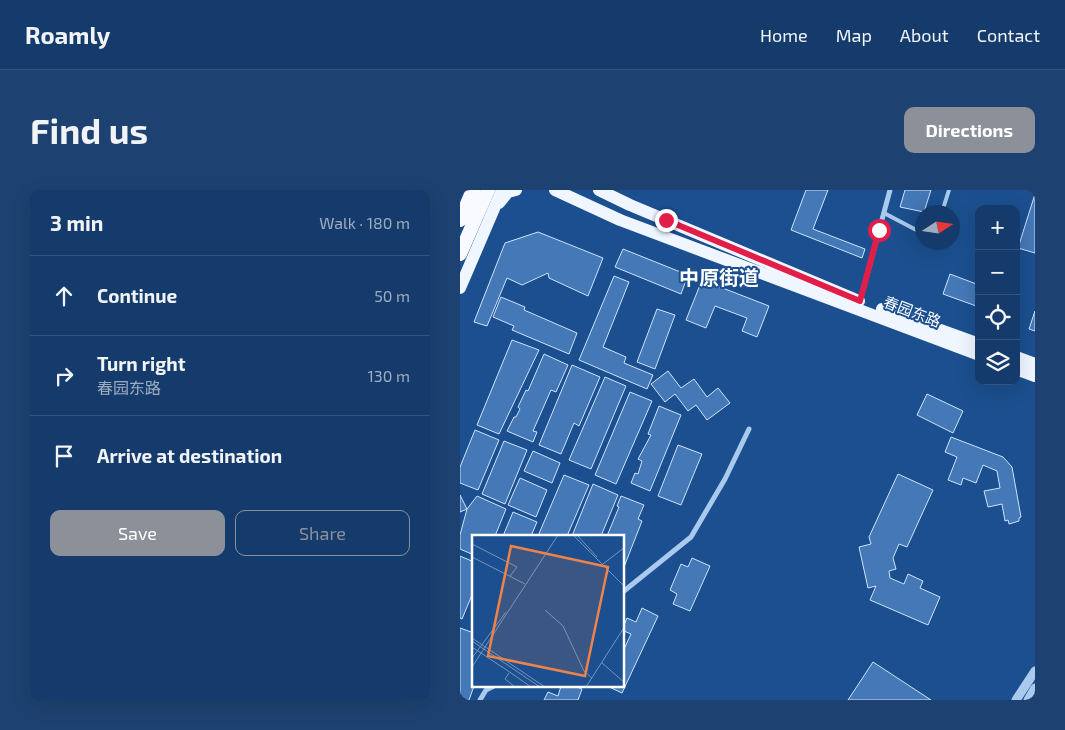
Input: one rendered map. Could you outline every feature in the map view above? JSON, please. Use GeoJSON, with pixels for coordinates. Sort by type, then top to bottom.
{"type":"FeatureCollection","features":[{"type":"Feature","properties":{"kind":"highway"},"geometry":{"type":"LineString","coordinates":[[460,220],[473,190]]}},
{"type":"Feature","properties":{"kind":"highway"},"geometry":{"type":"LineString","coordinates":[[460,254],[488,190]]}},
{"type":"Feature","properties":{"kind":"main road"},"geometry":{"type":"LineString","coordinates":[[460,288],[502,190]]}},
{"type":"Feature","properties":{"kind":"main road"},"geometry":{"type":"LineString","coordinates":[[493,211],[508,192],[516,190]]}},
{"type":"Feature","properties":{"kind":"main road","name":"春园东路"},"geometry":{"type":"LineString","coordinates":[[555,190],[620,220],[975,353]]}},
{"type":"Feature","properties":{"kind":"main road","name":"春园东路"},"geometry":{"type":"LineString","coordinates":[[600,190],[630,206],[860,301],[975,343]]}},
{"type":"Feature","properties":{"kind":"main road"},"geometry":{"type":"LineString","coordinates":[[1020,358],[1035,364]]}},
{"type":"Feature","properties":{"kind":"main road"},"geometry":{"type":"LineString","coordinates":[[1020,370],[1035,376]]}},
{"type":"Feature","properties":{"kind":"street"},"geometry":{"type":"LineString","coordinates":[[860,301],[890,190]]}},
{"type":"Feature","properties":{"kind":"street"},"geometry":{"type":"LineString","coordinates":[[625,590],[691,537],[726,479],[749,429]]}},
{"type":"Feature","properties":{"kind":"street"},"geometry":{"type":"LineString","coordinates":[[1016,700],[1035,671]]}},
{"type":"Feature","properties":{"kind":"street"},"geometry":{"type":"LineString","coordinates":[[480,700],[486,690],[490,688]]}},
{"type":"Feature","properties":{"kind":"street"},"geometry":{"type":"LineString","coordinates":[[1028,700],[1035,688]]}},
{"type":"Feature","properties":{"kind":"lane"},"geometry":{"type":"LineString","coordinates":[[944,205],[949,190]]}},
{"type":"Feature","properties":{"kind":"lane"},"geometry":{"type":"LineString","coordinates":[[884,212],[915,229]]}},
{"type":"Feature","properties":{"kind":"building"},"geometry":{"type":"Polygon","coordinates":[[[806,190],[828,190],[813,229],[865,249],[862,258],[791,230],[806,190]]]}},
{"type":"Feature","properties":{"kind":"building"},"geometry":{"type":"Polygon","coordinates":[[[905,190],[931,190],[926,205],[915,205],[915,210],[900,207],[905,190]]]}},
{"type":"Feature","properties":{"kind":"building"},"geometry":{"type":"Polygon","coordinates":[[[1035,194],[1035,253],[1020,249],[1020,242],[1035,194]]]}},
{"type":"Feature","properties":{"kind":"building"},"geometry":{"type":"Polygon","coordinates":[[[538,232],[603,258],[588,296],[549,278],[548,273],[522,285],[507,278],[487,326],[474,322],[505,243],[538,232]]]}},
{"type":"Feature","properties":{"kind":"building"},"geometry":{"type":"Polygon","coordinates":[[[623,249],[688,275],[681,294],[615,267],[623,249]]]}},
{"type":"Feature","properties":{"kind":"building"},"geometry":{"type":"Polygon","coordinates":[[[950,274],[975,283],[975,306],[943,294],[950,274]]]}},
{"type":"Feature","properties":{"kind":"building"},"geometry":{"type":"Polygon","coordinates":[[[614,276],[629,282],[603,347],[626,357],[624,363],[653,375],[647,389],[579,360],[614,276]]]}},
{"type":"Feature","properties":{"kind":"building"},"geometry":{"type":"Polygon","coordinates":[[[702,280],[769,306],[757,337],[742,331],[747,318],[715,306],[706,328],[686,320],[702,280]]]}},
{"type":"Feature","properties":{"kind":"building"},"geometry":{"type":"Polygon","coordinates":[[[501,297],[525,307],[524,310],[577,333],[569,354],[512,330],[514,326],[493,317],[501,297]]]}},
{"type":"Feature","properties":{"kind":"building"},"geometry":{"type":"Polygon","coordinates":[[[657,309],[675,315],[655,369],[637,362],[657,309]]]}},
{"type":"Feature","properties":{"kind":"building"},"geometry":{"type":"Polygon","coordinates":[[[1035,311],[1035,331],[1029,329],[1035,311]]]}},
{"type":"Feature","properties":{"kind":"building"},"geometry":{"type":"Polygon","coordinates":[[[512,340],[539,350],[499,434],[477,425],[512,340]]]}},
{"type":"Feature","properties":{"kind":"building"},"geometry":{"type":"Polygon","coordinates":[[[544,354],[568,365],[556,392],[551,390],[533,431],[537,432],[533,442],[507,431],[520,409],[518,407],[526,390],[528,391],[544,354]]]}},
{"type":"Feature","properties":{"kind":"building"},"geometry":{"type":"Polygon","coordinates":[[[572,365],[600,377],[579,426],[574,423],[561,454],[539,445],[572,365]]]}},
{"type":"Feature","properties":{"kind":"building"},"geometry":{"type":"Polygon","coordinates":[[[668,371],[681,388],[694,379],[707,397],[718,388],[730,403],[707,420],[696,405],[688,411],[675,394],[665,402],[651,384],[668,371]]]}},
{"type":"Feature","properties":{"kind":"building"},"geometry":{"type":"Polygon","coordinates":[[[605,377],[626,386],[591,469],[569,460],[605,377]]]}},
{"type":"Feature","properties":{"kind":"building"},"geometry":{"type":"Polygon","coordinates":[[[630,392],[652,401],[616,484],[595,475],[630,392]]]}},
{"type":"Feature","properties":{"kind":"building"},"geometry":{"type":"Polygon","coordinates":[[[927,394],[963,411],[953,433],[917,415],[927,394]]]}},
{"type":"Feature","properties":{"kind":"building"},"geometry":{"type":"Polygon","coordinates":[[[659,406],[681,415],[650,491],[631,483],[635,473],[638,474],[642,461],[638,459],[651,435],[648,434],[659,406]]]}},
{"type":"Feature","properties":{"kind":"building"},"geometry":{"type":"Polygon","coordinates":[[[475,430],[499,440],[478,490],[460,483],[460,467],[475,430]]]}},
{"type":"Feature","properties":{"kind":"building"},"geometry":{"type":"Polygon","coordinates":[[[951,437],[1003,457],[1012,467],[1021,517],[1019,521],[1009,524],[1008,520],[1005,521],[1002,504],[988,507],[984,491],[1000,488],[997,471],[983,465],[976,483],[963,478],[961,485],[948,480],[957,457],[945,452],[951,437]]]}},
{"type":"Feature","properties":{"kind":"building"},"geometry":{"type":"Polygon","coordinates":[[[504,441],[527,450],[505,504],[482,494],[504,441]]]}},
{"type":"Feature","properties":{"kind":"building"},"geometry":{"type":"Polygon","coordinates":[[[678,445],[702,454],[681,505],[658,496],[678,445]]]}},
{"type":"Feature","properties":{"kind":"building"},"geometry":{"type":"Polygon","coordinates":[[[533,451],[560,463],[552,483],[524,471],[533,451]]]}},
{"type":"Feature","properties":{"kind":"building"},"geometry":{"type":"Polygon","coordinates":[[[898,474],[933,490],[907,547],[899,544],[893,558],[896,569],[889,571],[890,578],[904,584],[908,574],[923,581],[920,588],[940,597],[928,625],[870,600],[876,586],[868,588],[859,547],[871,544],[869,537],[898,474]]]}},
{"type":"Feature","properties":{"kind":"building"},"geometry":{"type":"Polygon","coordinates":[[[564,475],[589,485],[567,535],[538,535],[564,475]]]}},
{"type":"Feature","properties":{"kind":"building"},"geometry":{"type":"Polygon","coordinates":[[[520,478],[547,490],[536,517],[508,505],[520,478]]]}},
{"type":"Feature","properties":{"kind":"building"},"geometry":{"type":"Polygon","coordinates":[[[593,484],[618,495],[601,535],[572,535],[593,484]]]}},
{"type":"Feature","properties":{"kind":"building"},"geometry":{"type":"Polygon","coordinates":[[[460,495],[467,509],[460,512],[460,495]]]}},
{"type":"Feature","properties":{"kind":"building"},"geometry":{"type":"Polygon","coordinates":[[[477,496],[506,509],[495,535],[472,535],[472,554],[460,549],[460,535],[467,509],[477,496]]]}},
{"type":"Feature","properties":{"kind":"building"},"geometry":{"type":"Polygon","coordinates":[[[621,496],[644,505],[638,519],[642,521],[625,564],[625,535],[607,535],[619,507],[617,506],[621,496]]]}},
{"type":"Feature","properties":{"kind":"building"},"geometry":{"type":"Polygon","coordinates":[[[513,512],[537,522],[531,535],[503,535],[513,512]]]}},
{"type":"Feature","properties":{"kind":"building"},"geometry":{"type":"Polygon","coordinates":[[[460,556],[472,561],[472,595],[462,619],[460,618],[460,556]]]}},
{"type":"Feature","properties":{"kind":"building"},"geometry":{"type":"Polygon","coordinates":[[[692,558],[710,566],[690,611],[673,604],[677,594],[670,590],[681,564],[688,567],[692,558]]]}},
{"type":"Feature","properties":{"kind":"building"},"geometry":{"type":"Polygon","coordinates":[[[642,608],[658,616],[625,687],[625,647],[631,634],[625,631],[625,623],[627,618],[636,622],[642,608]]]}},
{"type":"Feature","properties":{"kind":"building"},"geometry":{"type":"Polygon","coordinates":[[[460,628],[472,632],[473,688],[469,700],[460,700],[460,628]]]}},
{"type":"Feature","properties":{"kind":"building"},"geometry":{"type":"Polygon","coordinates":[[[873,662],[931,700],[848,700],[873,662]]]}},
{"type":"Feature","properties":{"kind":"building"},"geometry":{"type":"Polygon","coordinates":[[[560,688],[582,689],[578,700],[544,700],[548,692],[558,696],[560,688]]]}},
{"type":"Feature","properties":{"kind":"building"},"geometry":{"type":"Polygon","coordinates":[[[611,688],[624,688],[622,693],[611,688]]]}},
{"type":"Feature","properties":{"kind":"district","name":"中原街道"},"geometry":{"type":"Point","coordinates":[719,278]}},
{"type":"Feature","properties":{"kind":"route"},"geometry":{"type":"LineString","coordinates":[[666,220],[860,301],[879,230]]}}]}
